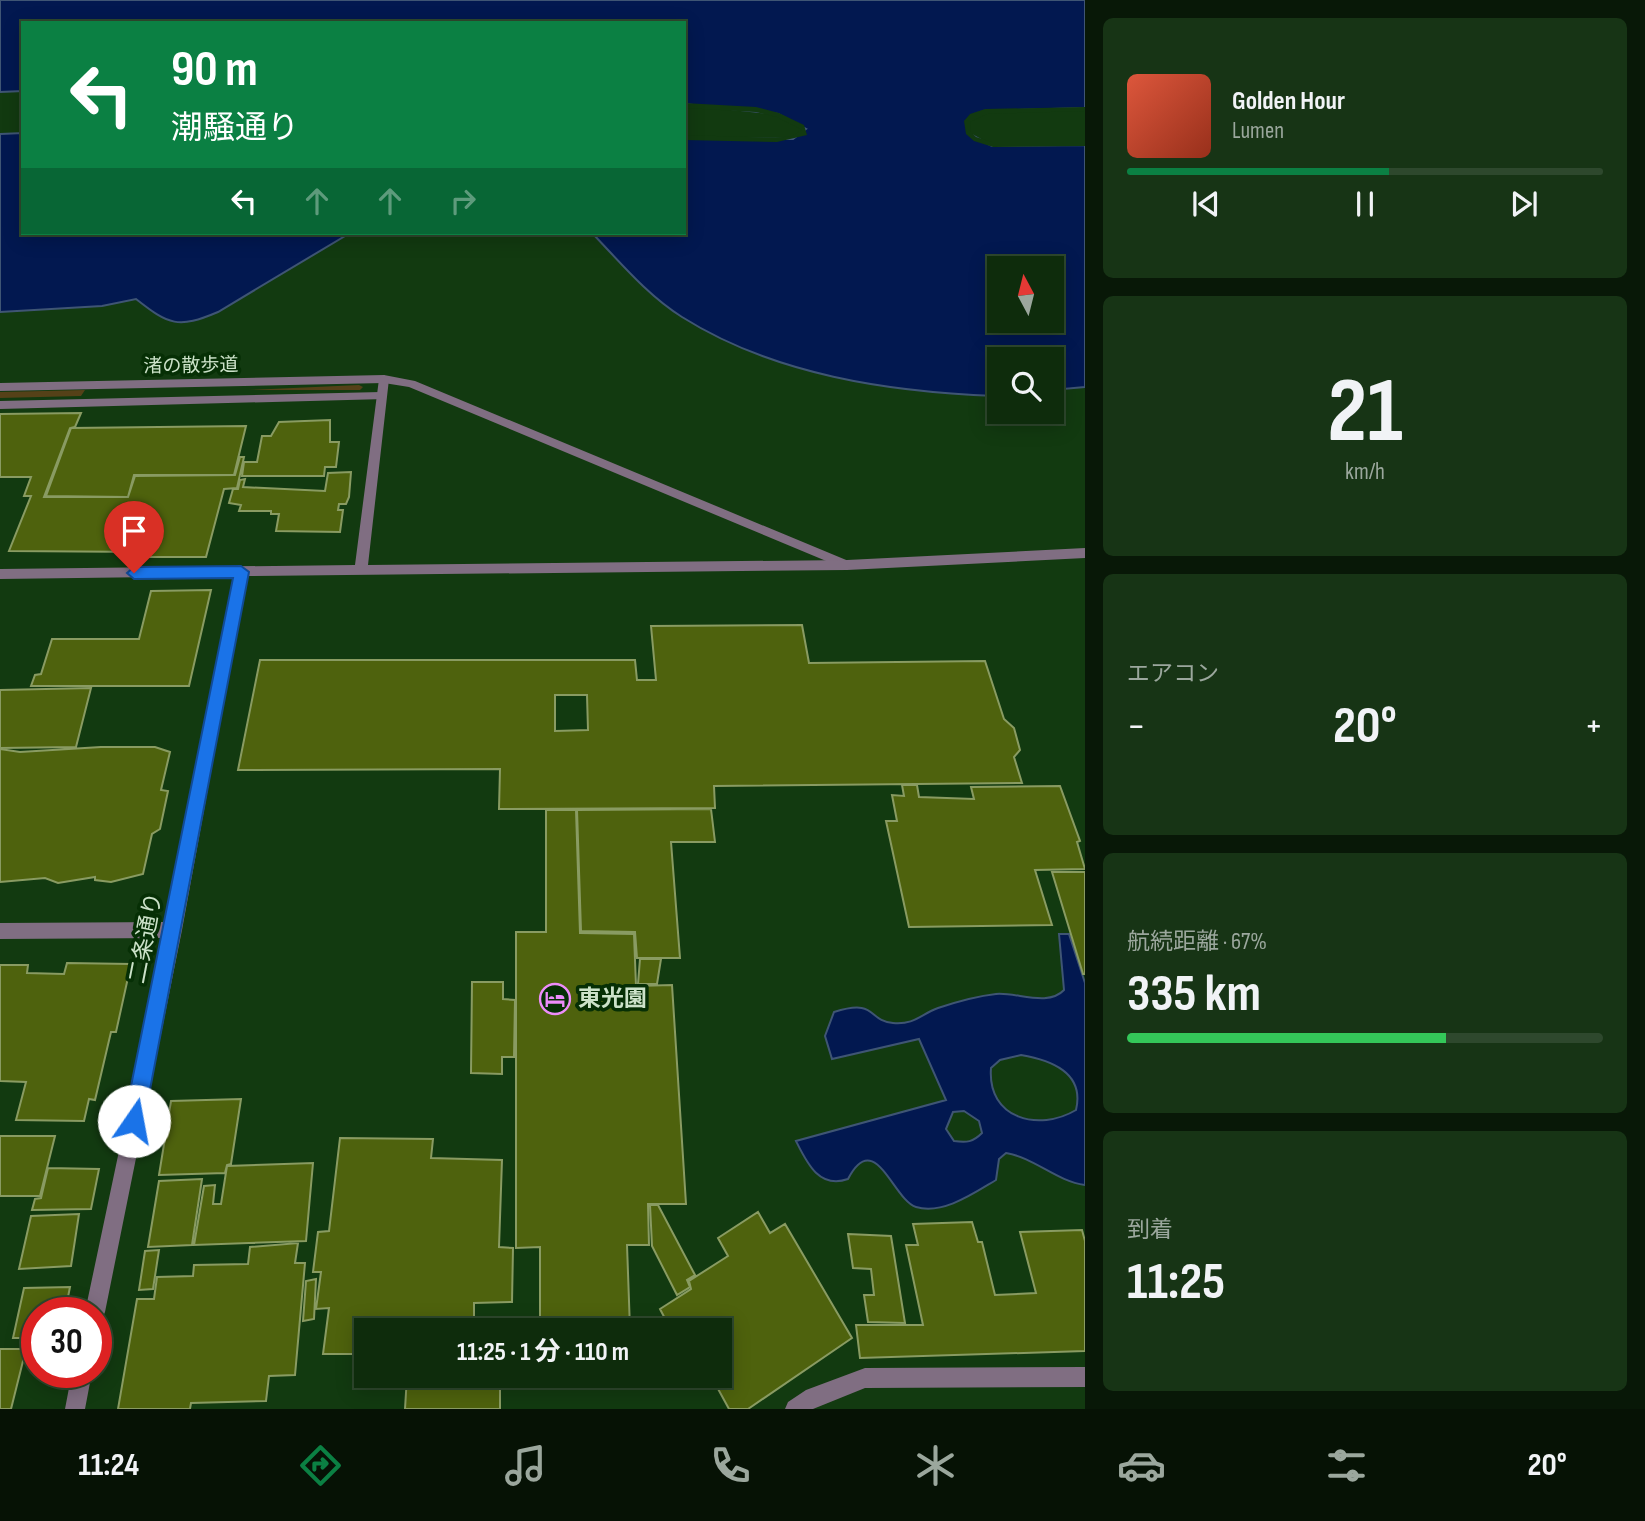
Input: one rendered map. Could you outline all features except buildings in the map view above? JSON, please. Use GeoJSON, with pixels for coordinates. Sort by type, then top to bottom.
{"type":"FeatureCollection","features":[{"type":"Feature","properties":{"kind":"street","name":"渚の散歩道"},"geometry":{"type":"LineString","coordinates":[[0,387],[384,379],[411,384],[559,443],[796,546],[847,565]]}},
{"type":"Feature","properties":{"kind":"street"},"geometry":{"type":"LineString","coordinates":[[361,571],[384,379]]}},
{"type":"Feature","properties":{"kind":"street"},"geometry":{"type":"LineString","coordinates":[[225,400],[230,383]]}},
{"type":"Feature","properties":{"kind":"street"},"geometry":{"type":"LineString","coordinates":[[117,402],[123,385]]}},
{"type":"Feature","properties":{"kind":"street"},"geometry":{"type":"LineString","coordinates":[[0,405],[381,396]]}},
{"type":"Feature","properties":{"kind":"street"},"geometry":{"type":"LineString","coordinates":[[0,574],[847,565],[1085,554]]}},
{"type":"Feature","properties":{"kind":"street","name":"二条通り"},"geometry":{"type":"LineString","coordinates":[[98,1297],[173,930],[241,572]]}},
{"type":"Feature","properties":{"kind":"street"},"geometry":{"type":"LineString","coordinates":[[0,931],[173,930]]}},
{"type":"Feature","properties":{"kind":"street"},"geometry":{"type":"LineString","coordinates":[[795,1409],[813,1397],[865,1377],[1085,1377]]}},
{"type":"Feature","properties":{"kind":"street"},"geometry":{"type":"LineString","coordinates":[[75,1409],[79,1388]]}},
{"type":"Feature","properties":{"kind":"shaded area"},"geometry":{"type":"Polygon","coordinates":[[[0,0],[1085,0],[1085,108],[987,111],[966,121],[968,133],[992,146],[1085,145],[1085,387],[1064,389],[1064,347],[987,347],[987,396],[915,390],[833,377],[755,353],[718,337],[682,317],[646,288],[594,235],[686,235],[686,138],[793,139],[806,129],[778,114],[686,104],[686,21],[21,21],[21,91],[0,92],[0,0]]]}},
{"type":"Feature","properties":{"kind":"shaded area"},"geometry":{"type":"Polygon","coordinates":[[[21,133],[21,235],[347,235],[218,312],[193,321],[174,322],[166,319],[136,299],[102,306],[0,312],[0,134],[21,133]]]}},
{"type":"Feature","properties":{"kind":"shaded area"},"geometry":{"type":"Polygon","coordinates":[[[359,385],[363,387],[360,390],[248,390],[359,385]]]}},
{"type":"Feature","properties":{"kind":"shaded area"},"geometry":{"type":"Polygon","coordinates":[[[85,390],[81,396],[0,398],[0,392],[85,390]]]}},
{"type":"Feature","properties":{"kind":"shaded area"},"geometry":{"type":"Polygon","coordinates":[[[1059,934],[1069,934],[1085,983],[1085,1185],[1064,1179],[1027,1160],[1006,1153],[999,1159],[996,1180],[958,1201],[926,1209],[908,1202],[875,1163],[867,1160],[858,1165],[848,1179],[838,1181],[822,1177],[805,1158],[796,1141],[946,1100],[919,1039],[832,1059],[825,1036],[834,1012],[848,1008],[865,1009],[885,1021],[901,1023],[912,1021],[938,1008],[982,996],[1004,994],[1050,998],[1064,990],[1059,934]],[[1021,1055],[1000,1060],[991,1068],[992,1085],[997,1099],[1006,1110],[1032,1120],[1047,1120],[1076,1110],[1075,1086],[1063,1070],[1043,1060],[1021,1055]],[[964,1111],[953,1112],[946,1129],[954,1141],[970,1141],[982,1133],[979,1121],[964,1111]]]}},
{"type":"Feature","properties":{"kind":"pier"},"geometry":{"type":"Polygon","coordinates":[[[686,103],[756,107],[779,113],[804,125],[807,135],[777,142],[686,140],[686,135],[776,138],[792,136],[802,130],[777,117],[756,112],[686,108],[686,103]]]}},
{"type":"Feature","properties":{"kind":"pier"},"geometry":{"type":"Polygon","coordinates":[[[1085,107],[1085,111],[987,114],[970,122],[971,132],[976,137],[992,142],[1085,142],[1085,146],[993,147],[974,141],[966,134],[964,121],[970,114],[985,109],[1085,107]]]}},
{"type":"Feature","properties":{"kind":"place","name":"東光園"},"geometry":{"type":"Point","coordinates":[555,999]}},
{"type":"Feature","properties":{"kind":"route"},"geometry":{"type":"LineString","coordinates":[[134,573],[241,572],[134,1121]]}}]}
